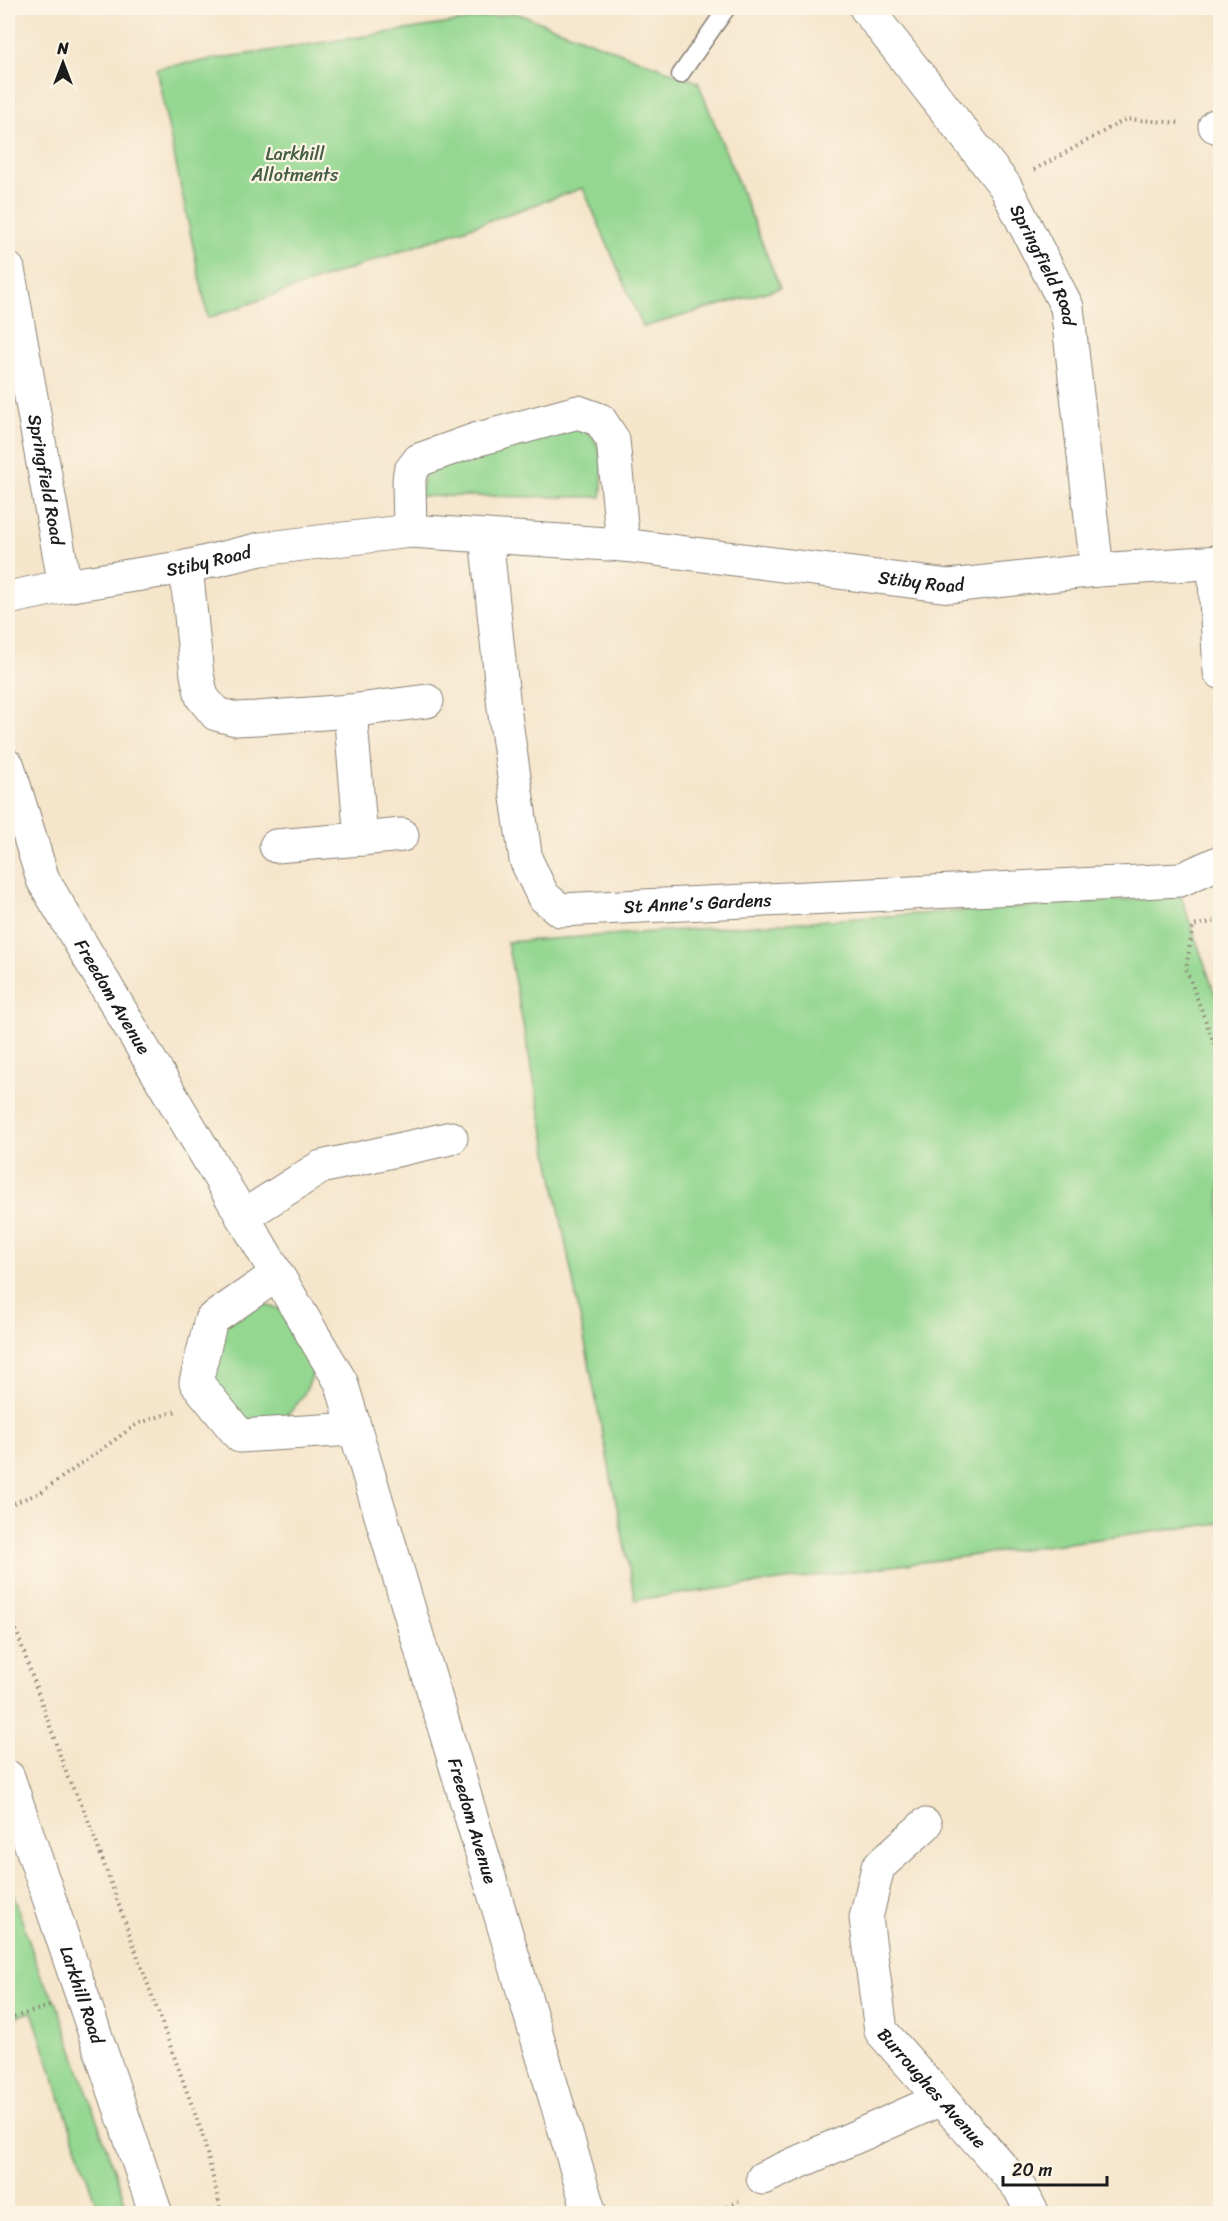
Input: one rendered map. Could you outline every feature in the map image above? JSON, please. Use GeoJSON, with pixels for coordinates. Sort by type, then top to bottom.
{"type":"FeatureCollection","features":[{"type":"Feature","properties":{"kind":"street","name":"Springfield Road"},"geometry":{"type":"LineString","coordinates":[[866,8],[1005,186],[1067,307],[1097,570]]}},
{"type":"Feature","properties":{"kind":"street","name":"Springfield Road"},"geometry":{"type":"LineString","coordinates":[[8,269],[65,586]]}},
{"type":"Feature","properties":{"kind":"street"},"geometry":{"type":"LineString","coordinates":[[410,531],[410,472],[420,460],[475,440],[578,412],[600,420],[614,440],[623,545]]}},
{"type":"Feature","properties":{"kind":"street","name":"Stiby Road"},"geometry":{"type":"LineString","coordinates":[[8,598],[65,586],[186,567],[261,549],[410,531],[623,545],[949,586],[1097,570],[1217,562]]}},
{"type":"Feature","properties":{"kind":"street","name":"St Anne's Gardens"},"geometry":{"type":"LineString","coordinates":[[486,536],[504,708],[526,860],[543,896],[560,910],[1180,880],[1221,862]]}},
{"type":"Feature","properties":{"kind":"street"},"geometry":{"type":"LineString","coordinates":[[1217,562],[1221,672]]}},
{"type":"Feature","properties":{"kind":"street"},"geometry":{"type":"LineString","coordinates":[[186,567],[197,675],[202,697],[216,714],[236,719],[350,711],[428,701]]}},
{"type":"Feature","properties":{"kind":"street"},"geometry":{"type":"LineString","coordinates":[[350,711],[361,839]]}},
{"type":"Feature","properties":{"kind":"street","name":"Freedom Avenue"},"geometry":{"type":"LineString","coordinates":[[8,766],[43,880],[340,1383],[590,2214]]}},
{"type":"Feature","properties":{"kind":"street"},"geometry":{"type":"LineString","coordinates":[[276,846],[402,835]]}},
{"type":"Feature","properties":{"kind":"street"},"geometry":{"type":"LineString","coordinates":[[242,1216],[321,1167],[451,1138]]}},
{"type":"Feature","properties":{"kind":"street"},"geometry":{"type":"LineString","coordinates":[[276,1275],[211,1320],[196,1383],[240,1436],[354,1429]]}},
{"type":"Feature","properties":{"kind":"street","name":"Larkhill Road"},"geometry":{"type":"LineString","coordinates":[[8,1777],[156,2214]]}},
{"type":"Feature","properties":{"kind":"street","name":"Burroughes Avenue"},"geometry":{"type":"LineString","coordinates":[[925,1825],[878,1867],[866,1918],[881,2031],[1019,2187],[1033,2214]]}},
{"type":"Feature","properties":{"kind":"street"},"geometry":{"type":"LineString","coordinates":[[763,2178],[941,2099]]}},
{"type":"Feature","properties":{"kind":"lane"},"geometry":{"type":"LineString","coordinates":[[680,75],[727,8]]}},
{"type":"Feature","properties":{"kind":"path"},"geometry":{"type":"LineString","coordinates":[[1005,186],[1126,120],[1218,125]]}},
{"type":"Feature","properties":{"kind":"path"},"geometry":{"type":"LineString","coordinates":[[1221,920],[1192,926],[1186,969],[1221,1059]]}},
{"type":"Feature","properties":{"kind":"path"},"geometry":{"type":"LineString","coordinates":[[8,1505],[40,1493],[137,1424],[147,1420]]}},
{"type":"Feature","properties":{"kind":"path"},"geometry":{"type":"LineString","coordinates":[[8,1607],[68,1778],[85,1812],[202,2133],[222,2214]]}},
{"type":"Feature","properties":{"kind":"path"},"geometry":{"type":"LineString","coordinates":[[8,2019],[82,1996]]}},
{"type":"Feature","properties":{"kind":"green space","name":"Larkhill Allotments"},"geometry":{"type":"Polygon","coordinates":[[[516,13],[698,82],[780,288],[643,327],[583,188],[208,318],[156,68],[516,13]]]}},
{"type":"Feature","properties":{"kind":"green space"},"geometry":{"type":"Polygon","coordinates":[[[585,429],[592,436],[600,451],[603,469],[601,497],[419,496],[425,472],[545,431],[585,429]]]}},
{"type":"Feature","properties":{"kind":"green space"},"geometry":{"type":"Polygon","coordinates":[[[1181,896],[1220,1009],[1220,1523],[635,1600],[507,942],[1181,896]]]}},
{"type":"Feature","properties":{"kind":"green space"},"geometry":{"type":"Polygon","coordinates":[[[262,1304],[280,1309],[314,1368],[307,1388],[295,1407],[278,1420],[268,1423],[247,1422],[219,1414],[198,1339],[262,1304]]]}},
{"type":"Feature","properties":{"kind":"green space"},"geometry":{"type":"Polygon","coordinates":[[[8,1879],[40,1974],[57,2004],[129,2213],[99,2213],[32,2012],[8,2019],[8,1879]]]}}]}
